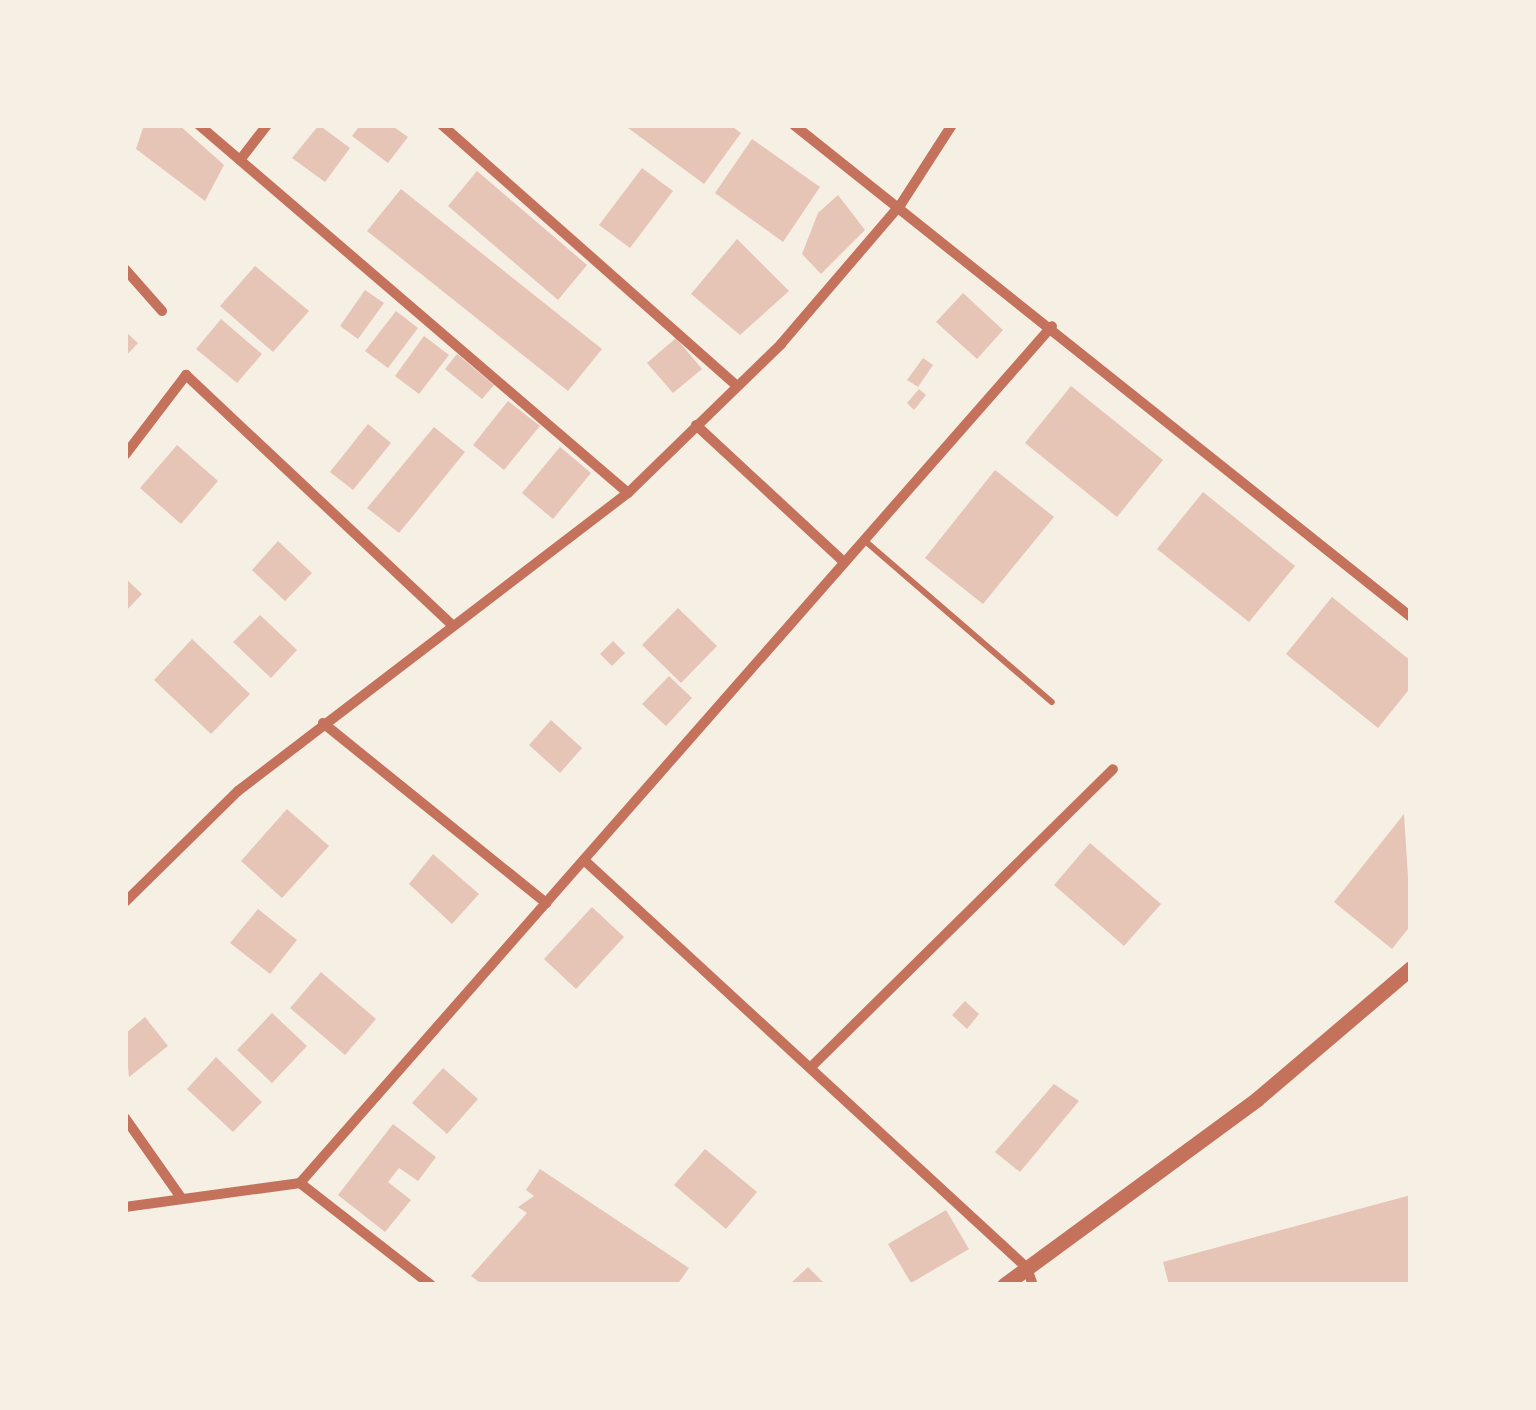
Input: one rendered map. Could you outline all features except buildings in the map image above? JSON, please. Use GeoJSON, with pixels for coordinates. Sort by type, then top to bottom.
{"type":"FeatureCollection","features":[{"type":"Feature","properties":{"kind":"street"},"geometry":{"type":"LineString","coordinates":[[199,125],[628,493]]}},
{"type":"Feature","properties":{"kind":"street"},"geometry":{"type":"LineString","coordinates":[[240,160],[266,125]]}},
{"type":"Feature","properties":{"kind":"street"},"geometry":{"type":"LineString","coordinates":[[442,125],[740,381]]}},
{"type":"Feature","properties":{"kind":"street"},"geometry":{"type":"LineString","coordinates":[[794,125],[901,204],[1411,617]]}},
{"type":"Feature","properties":{"kind":"street"},"geometry":{"type":"LineString","coordinates":[[843,561],[692,430],[901,204],[952,125]]}},
{"type":"Feature","properties":{"kind":"street"},"geometry":{"type":"LineString","coordinates":[[125,270],[162,311]]}},
{"type":"Feature","properties":{"kind":"street"},"geometry":{"type":"LineString","coordinates":[[125,1207],[300,1183],[1052,326]]}},
{"type":"Feature","properties":{"kind":"street"},"geometry":{"type":"LineString","coordinates":[[125,454],[186,375],[450,623]]}},
{"type":"Feature","properties":{"kind":"street"},"geometry":{"type":"LineString","coordinates":[[125,902],[324,723],[450,623],[628,493],[740,381]]}},
{"type":"Feature","properties":{"kind":"street"},"geometry":{"type":"LineString","coordinates":[[324,723],[546,903]]}},
{"type":"Feature","properties":{"kind":"street"},"geometry":{"type":"LineString","coordinates":[[811,1067],[1113,769]]}},
{"type":"Feature","properties":{"kind":"street"},"geometry":{"type":"LineString","coordinates":[[584,860],[1026,1268],[1033,1285]]}},
{"type":"Feature","properties":{"kind":"street"},"geometry":{"type":"LineString","coordinates":[[1004,1285],[1257,1099],[1411,968]]}},
{"type":"Feature","properties":{"kind":"street"},"geometry":{"type":"LineString","coordinates":[[125,1118],[182,1199]]}},
{"type":"Feature","properties":{"kind":"street"},"geometry":{"type":"LineString","coordinates":[[300,1183],[431,1285]]}},
{"type":"Feature","properties":{"kind":"lane"},"geometry":{"type":"LineString","coordinates":[[862,539],[1052,702]]}}]}
